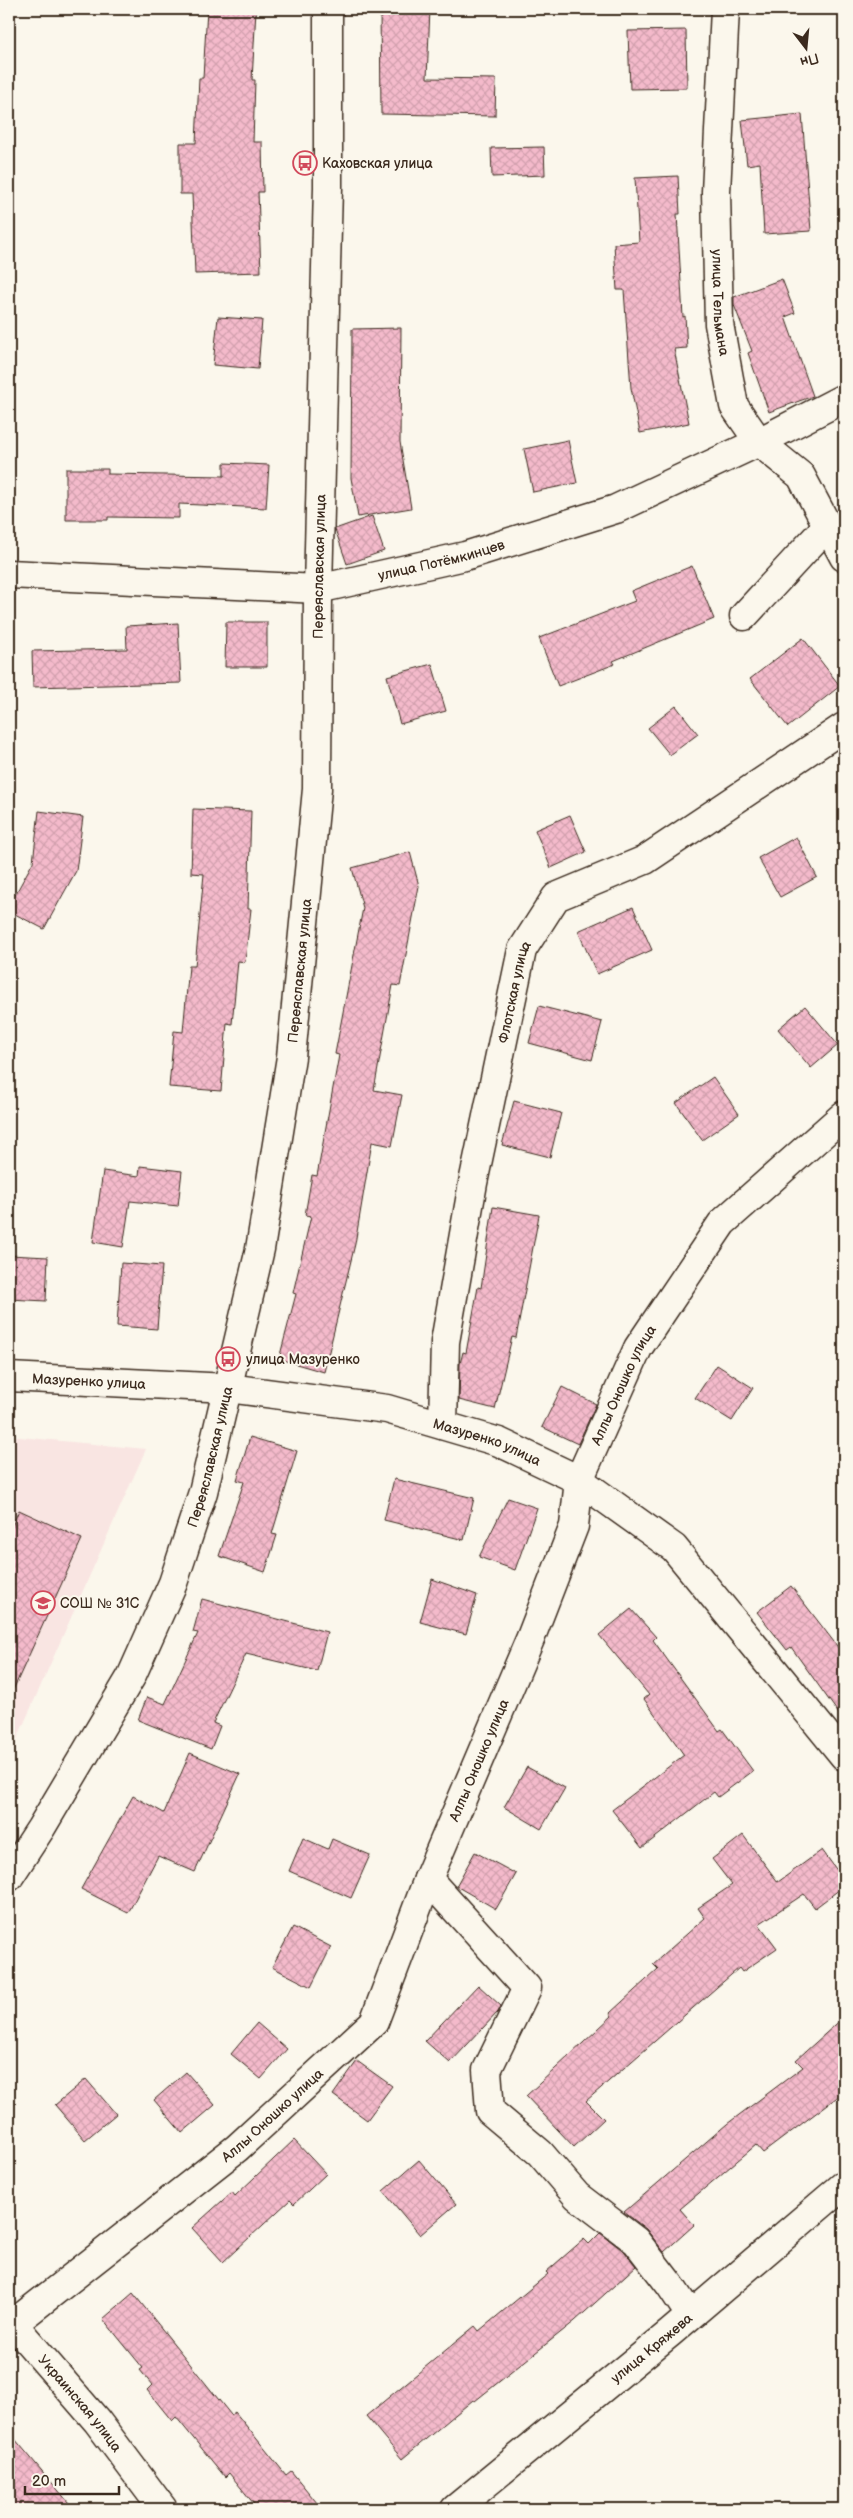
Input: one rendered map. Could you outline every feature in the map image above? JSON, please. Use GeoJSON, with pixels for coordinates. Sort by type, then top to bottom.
{"type":"FeatureCollection","features":[{"type":"Feature","properties":{"kind":"street","name":"Переяславская улица"},"geometry":{"type":"LineString","coordinates":[[9,1876],[131,1677],[173,1583],[203,1492],[260,1249],[291,1056],[317,789],[318,589],[328,187],[328,9]]}},
{"type":"Feature","properties":{"kind":"street","name":"улица Тельмана"},"geometry":{"type":"LineString","coordinates":[[725,9],[716,192],[719,324],[734,406],[759,442],[800,476],[844,557]]}},
{"type":"Feature","properties":{"kind":"street","name":"улица Потёмкинцев"},"geometry":{"type":"LineString","coordinates":[[9,574],[318,589],[465,556],[616,509],[759,442],[844,398]]}},
{"type":"Feature","properties":{"kind":"street"},"geometry":{"type":"LineString","coordinates":[[744,616],[828,525]]}},
{"type":"Feature","properties":{"kind":"street","name":"Флотская улица"},"geometry":{"type":"LineString","coordinates":[[443,1425],[445,1342],[473,1183],[522,950],[556,896],[645,860],[844,727]]}},
{"type":"Feature","properties":{"kind":"street","name":"Аллы Оношко улица"},"geometry":{"type":"LineString","coordinates":[[11,2326],[237,2148],[374,2022],[428,1879],[530,1637],[574,1526],[579,1480],[638,1348],[722,1223],[844,1116]]}},
{"type":"Feature","properties":{"kind":"street","name":"Мазуренко улица"},"geometry":{"type":"LineString","coordinates":[[9,1377],[228,1388],[387,1409],[499,1442],[579,1480],[674,1548],[844,1756]]}},
{"type":"Feature","properties":{"kind":"street"},"geometry":{"type":"LineString","coordinates":[[428,1879],[527,1988],[487,2070],[490,2111],[540,2153],[577,2196],[636,2241],[670,2285],[690,2315]]}},
{"type":"Feature","properties":{"kind":"street","name":"улица Кряжева"},"geometry":{"type":"LineString","coordinates":[[455,2509],[690,2315],[844,2184]]}},
{"type":"Feature","properties":{"kind":"street","name":"Украинская улица"},"geometry":{"type":"LineString","coordinates":[[11,2326],[97,2422],[163,2509]]}},
{"type":"Feature","properties":{"kind":"shaded area","name":"СОШ № 31С"},"geometry":{"type":"Polygon","coordinates":[[[9,1436],[146,1449],[9,1757],[9,1436]]]}},
{"type":"Feature","properties":{"kind":"building"},"geometry":{"type":"Polygon","coordinates":[[[207,9],[256,10],[252,80],[255,80],[253,142],[262,142],[263,192],[258,192],[261,272],[195,274],[192,194],[180,194],[180,143],[196,143],[199,78],[203,78],[207,9]]]}},
{"type":"Feature","properties":{"kind":"building"},"geometry":{"type":"Polygon","coordinates":[[[380,9],[430,9],[427,78],[496,79],[495,116],[381,114],[380,9]]]}},
{"type":"Feature","properties":{"kind":"building"},"geometry":{"type":"Polygon","coordinates":[[[686,30],[687,88],[630,89],[628,31],[686,30]]]}},
{"type":"Feature","properties":{"kind":"building"},"geometry":{"type":"Polygon","coordinates":[[[802,114],[811,231],[764,234],[760,163],[747,165],[742,120],[802,114]]]}},
{"type":"Feature","properties":{"kind":"building"},"geometry":{"type":"Polygon","coordinates":[[[544,147],[545,175],[492,177],[491,148],[544,147]]]}},
{"type":"Feature","properties":{"kind":"building"},"geometry":{"type":"Polygon","coordinates":[[[678,176],[680,214],[677,214],[683,317],[685,316],[687,348],[674,349],[689,423],[640,433],[631,388],[624,290],[617,290],[614,244],[639,242],[635,178],[678,176]]]}},
{"type":"Feature","properties":{"kind":"building"},"geometry":{"type":"Polygon","coordinates":[[[782,279],[795,313],[785,317],[813,396],[769,412],[748,353],[752,351],[734,305],[734,297],[782,279]]]}},
{"type":"Feature","properties":{"kind":"building"},"geometry":{"type":"Polygon","coordinates":[[[218,317],[262,320],[258,369],[213,365],[218,317]]]}},
{"type":"Feature","properties":{"kind":"building"},"geometry":{"type":"Polygon","coordinates":[[[401,328],[400,442],[411,508],[358,517],[351,478],[352,329],[401,328]]]}},
{"type":"Feature","properties":{"kind":"building"},"geometry":{"type":"Polygon","coordinates":[[[568,440],[577,483],[533,492],[524,449],[568,440]]]}},
{"type":"Feature","properties":{"kind":"building"},"geometry":{"type":"Polygon","coordinates":[[[224,463],[269,465],[266,508],[179,504],[179,518],[108,517],[108,520],[66,520],[66,469],[108,469],[108,474],[224,476],[224,463]]]}},
{"type":"Feature","properties":{"kind":"building"},"geometry":{"type":"Polygon","coordinates":[[[372,516],[384,551],[347,564],[335,529],[372,516]]]}},
{"type":"Feature","properties":{"kind":"building"},"geometry":{"type":"Polygon","coordinates":[[[692,566],[714,619],[613,661],[615,664],[558,686],[539,638],[635,601],[631,591],[692,566]]]}},
{"type":"Feature","properties":{"kind":"building"},"geometry":{"type":"Polygon","coordinates":[[[226,622],[267,622],[267,667],[225,667],[226,622]]]}},
{"type":"Feature","properties":{"kind":"building"},"geometry":{"type":"Polygon","coordinates":[[[178,623],[181,683],[33,687],[32,651],[127,649],[126,626],[178,623]]]}},
{"type":"Feature","properties":{"kind":"building"},"geometry":{"type":"Polygon","coordinates":[[[803,638],[840,686],[788,727],[750,679],[803,638]]]}},
{"type":"Feature","properties":{"kind":"building"},"geometry":{"type":"Polygon","coordinates":[[[432,664],[446,711],[400,724],[387,676],[432,664]]]}},
{"type":"Feature","properties":{"kind":"building"},"geometry":{"type":"Polygon","coordinates":[[[676,706],[698,734],[670,755],[648,728],[676,706]]]}},
{"type":"Feature","properties":{"kind":"building"},"geometry":{"type":"Polygon","coordinates":[[[193,809],[251,811],[248,909],[251,909],[245,962],[238,961],[232,1024],[227,1023],[221,1091],[169,1087],[174,1031],[183,1032],[189,966],[195,966],[204,874],[191,873],[193,809]]]}},
{"type":"Feature","properties":{"kind":"building"},"geometry":{"type":"Polygon","coordinates":[[[39,811],[83,817],[76,871],[44,929],[9,911],[9,906],[33,862],[39,811]]]}},
{"type":"Feature","properties":{"kind":"building"},"geometry":{"type":"Polygon","coordinates":[[[570,815],[586,852],[551,868],[535,830],[570,815]]]}},
{"type":"Feature","properties":{"kind":"building"},"geometry":{"type":"Polygon","coordinates":[[[796,837],[817,877],[780,897],[758,858],[796,837]]]}},
{"type":"Feature","properties":{"kind":"building"},"geometry":{"type":"Polygon","coordinates":[[[410,852],[419,886],[400,986],[393,985],[374,1090],[402,1095],[392,1146],[372,1142],[355,1244],[324,1372],[279,1359],[296,1294],[293,1293],[311,1216],[305,1215],[312,1175],[317,1176],[339,1055],[335,1054],[363,908],[352,868],[410,852]]]}},
{"type":"Feature","properties":{"kind":"building"},"geometry":{"type":"Polygon","coordinates":[[[633,907],[652,950],[597,974],[578,931],[633,907]]]}},
{"type":"Feature","properties":{"kind":"building"},"geometry":{"type":"Polygon","coordinates":[[[539,1006],[602,1022],[592,1060],[529,1043],[539,1006]]]}},
{"type":"Feature","properties":{"kind":"building"},"geometry":{"type":"Polygon","coordinates":[[[805,1006],[838,1045],[811,1068],[778,1029],[805,1006]]]}},
{"type":"Feature","properties":{"kind":"building"},"geometry":{"type":"Polygon","coordinates":[[[713,1077],[739,1114],[702,1140],[676,1103],[713,1077]]]}},
{"type":"Feature","properties":{"kind":"building"},"geometry":{"type":"Polygon","coordinates":[[[514,1101],[561,1113],[550,1157],[502,1145],[514,1101]]]}},
{"type":"Feature","properties":{"kind":"building"},"geometry":{"type":"Polygon","coordinates":[[[140,1166],[182,1171],[178,1206],[130,1201],[123,1247],[93,1242],[103,1171],[139,1176],[140,1166]]]}},
{"type":"Feature","properties":{"kind":"building"},"geometry":{"type":"Polygon","coordinates":[[[493,1207],[539,1215],[516,1338],[512,1337],[495,1409],[459,1400],[460,1364],[463,1352],[466,1353],[478,1287],[481,1288],[493,1207]]]}},
{"type":"Feature","properties":{"kind":"building"},"geometry":{"type":"Polygon","coordinates":[[[9,1255],[48,1257],[46,1301],[9,1299],[9,1255]]]}},
{"type":"Feature","properties":{"kind":"building"},"geometry":{"type":"Polygon","coordinates":[[[121,1263],[162,1266],[157,1329],[117,1326],[121,1263]]]}},
{"type":"Feature","properties":{"kind":"building"},"geometry":{"type":"Polygon","coordinates":[[[717,1365],[753,1388],[732,1421],[695,1398],[717,1365]]]}},
{"type":"Feature","properties":{"kind":"building"},"geometry":{"type":"Polygon","coordinates":[[[562,1387],[596,1404],[578,1444],[542,1427],[562,1387]]]}},
{"type":"Feature","properties":{"kind":"building"},"geometry":{"type":"Polygon","coordinates":[[[250,1437],[297,1451],[272,1534],[277,1535],[265,1572],[219,1556],[244,1482],[237,1480],[250,1437]]]}},
{"type":"Feature","properties":{"kind":"building"},"geometry":{"type":"Polygon","coordinates":[[[394,1479],[474,1498],[464,1540],[384,1520],[394,1479]]]}},
{"type":"Feature","properties":{"kind":"building"},"geometry":{"type":"Polygon","coordinates":[[[508,1498],[537,1508],[515,1570],[479,1557],[508,1498]]]}},
{"type":"Feature","properties":{"kind":"building"},"geometry":{"type":"Polygon","coordinates":[[[19,1510],[82,1539],[9,1699],[9,1533],[19,1510]]]}},
{"type":"Feature","properties":{"kind":"building"},"geometry":{"type":"Polygon","coordinates":[[[432,1579],[477,1595],[466,1634],[420,1622],[432,1579]]]}},
{"type":"Feature","properties":{"kind":"building"},"geometry":{"type":"Polygon","coordinates":[[[791,1586],[844,1655],[844,1721],[791,1647],[787,1650],[757,1612],[791,1586]]]}},
{"type":"Feature","properties":{"kind":"building"},"geometry":{"type":"Polygon","coordinates":[[[202,1599],[327,1632],[317,1671],[246,1654],[213,1723],[220,1726],[211,1749],[138,1720],[147,1697],[165,1704],[198,1633],[193,1632],[202,1599]]]}},
{"type":"Feature","properties":{"kind":"building"},"geometry":{"type":"Polygon","coordinates":[[[631,1609],[656,1637],[653,1640],[719,1731],[722,1729],[753,1771],[718,1797],[714,1792],[642,1848],[612,1810],[684,1755],[644,1699],[649,1695],[599,1635],[631,1609]]]}},
{"type":"Feature","properties":{"kind":"building"},"geometry":{"type":"Polygon","coordinates":[[[190,1753],[240,1774],[195,1872],[158,1856],[128,1913],[81,1889],[133,1796],[164,1813],[190,1753]]]}},
{"type":"Feature","properties":{"kind":"building"},"geometry":{"type":"Polygon","coordinates":[[[527,1767],[565,1788],[541,1829],[504,1807],[527,1767]]]}},
{"type":"Feature","properties":{"kind":"building"},"geometry":{"type":"Polygon","coordinates":[[[743,1835],[778,1882],[822,1850],[844,1880],[844,1886],[815,1908],[804,1894],[759,1924],[777,1948],[742,1972],[739,1968],[586,2101],[604,2119],[574,2147],[526,2096],[612,2016],[610,2013],[658,1969],[653,1964],[705,1918],[698,1908],[732,1885],[712,1859],[743,1835]]]}},
{"type":"Feature","properties":{"kind":"building"},"geometry":{"type":"Polygon","coordinates":[[[303,1838],[328,1849],[332,1839],[370,1855],[351,1898],[289,1871],[303,1838]]]}},
{"type":"Feature","properties":{"kind":"building"},"geometry":{"type":"Polygon","coordinates":[[[475,1852],[516,1874],[496,1909],[456,1886],[475,1852]]]}},
{"type":"Feature","properties":{"kind":"building"},"geometry":{"type":"Polygon","coordinates":[[[293,1927],[331,1947],[311,1987],[272,1967],[293,1927]]]}},
{"type":"Feature","properties":{"kind":"building"},"geometry":{"type":"Polygon","coordinates":[[[478,1985],[501,2006],[498,2012],[450,2063],[425,2041],[478,1985]]]}},
{"type":"Feature","properties":{"kind":"building"},"geometry":{"type":"Polygon","coordinates":[[[844,2017],[844,2092],[763,2153],[756,2145],[680,2209],[694,2225],[664,2252],[646,2229],[624,2212],[727,2124],[803,2067],[796,2060],[844,2017]]]}},
{"type":"Feature","properties":{"kind":"building"},"geometry":{"type":"Polygon","coordinates":[[[257,2023],[287,2049],[261,2079],[231,2054],[257,2023]]]}},
{"type":"Feature","properties":{"kind":"building"},"geometry":{"type":"Polygon","coordinates":[[[357,2061],[392,2086],[367,2120],[333,2095],[357,2061]]]}},
{"type":"Feature","properties":{"kind":"building"},"geometry":{"type":"Polygon","coordinates":[[[186,2072],[215,2105],[182,2133],[154,2100],[186,2072]]]}},
{"type":"Feature","properties":{"kind":"building"},"geometry":{"type":"Polygon","coordinates":[[[86,2079],[116,2114],[85,2140],[55,2105],[86,2079]]]}},
{"type":"Feature","properties":{"kind":"building"},"geometry":{"type":"Polygon","coordinates":[[[294,2140],[326,2174],[294,2204],[290,2200],[223,2262],[192,2228],[232,2192],[235,2196],[294,2140]]]}},
{"type":"Feature","properties":{"kind":"building"},"geometry":{"type":"Polygon","coordinates":[[[419,2160],[456,2204],[420,2235],[383,2191],[419,2160]]]}},
{"type":"Feature","properties":{"kind":"building"},"geometry":{"type":"Polygon","coordinates":[[[600,2233],[625,2252],[636,2266],[575,2321],[475,2401],[473,2400],[402,2459],[366,2416],[475,2326],[479,2331],[548,2274],[546,2272],[584,2239],[589,2244],[600,2233]]]}},
{"type":"Feature","properties":{"kind":"building"},"geometry":{"type":"Polygon","coordinates":[[[133,2293],[231,2415],[235,2412],[286,2475],[291,2471],[322,2509],[258,2509],[229,2473],[225,2477],[176,2417],[172,2421],[147,2390],[152,2385],[140,2370],[143,2368],[103,2319],[133,2293]]]}},
{"type":"Feature","properties":{"kind":"building"},"geometry":{"type":"Polygon","coordinates":[[[9,2432],[74,2509],[18,2509],[9,2498],[9,2432]]]}},
{"type":"Feature","properties":{"kind":"place","name":"Каховская улица"},"geometry":{"type":"Point","coordinates":[305,163]}},
{"type":"Feature","properties":{"kind":"place","name":"улица Мазуренко"},"geometry":{"type":"Point","coordinates":[228,1359]}},
{"type":"Feature","properties":{"kind":"place","name":"СОШ № 31С"},"geometry":{"type":"Point","coordinates":[43,1603]}}]}
